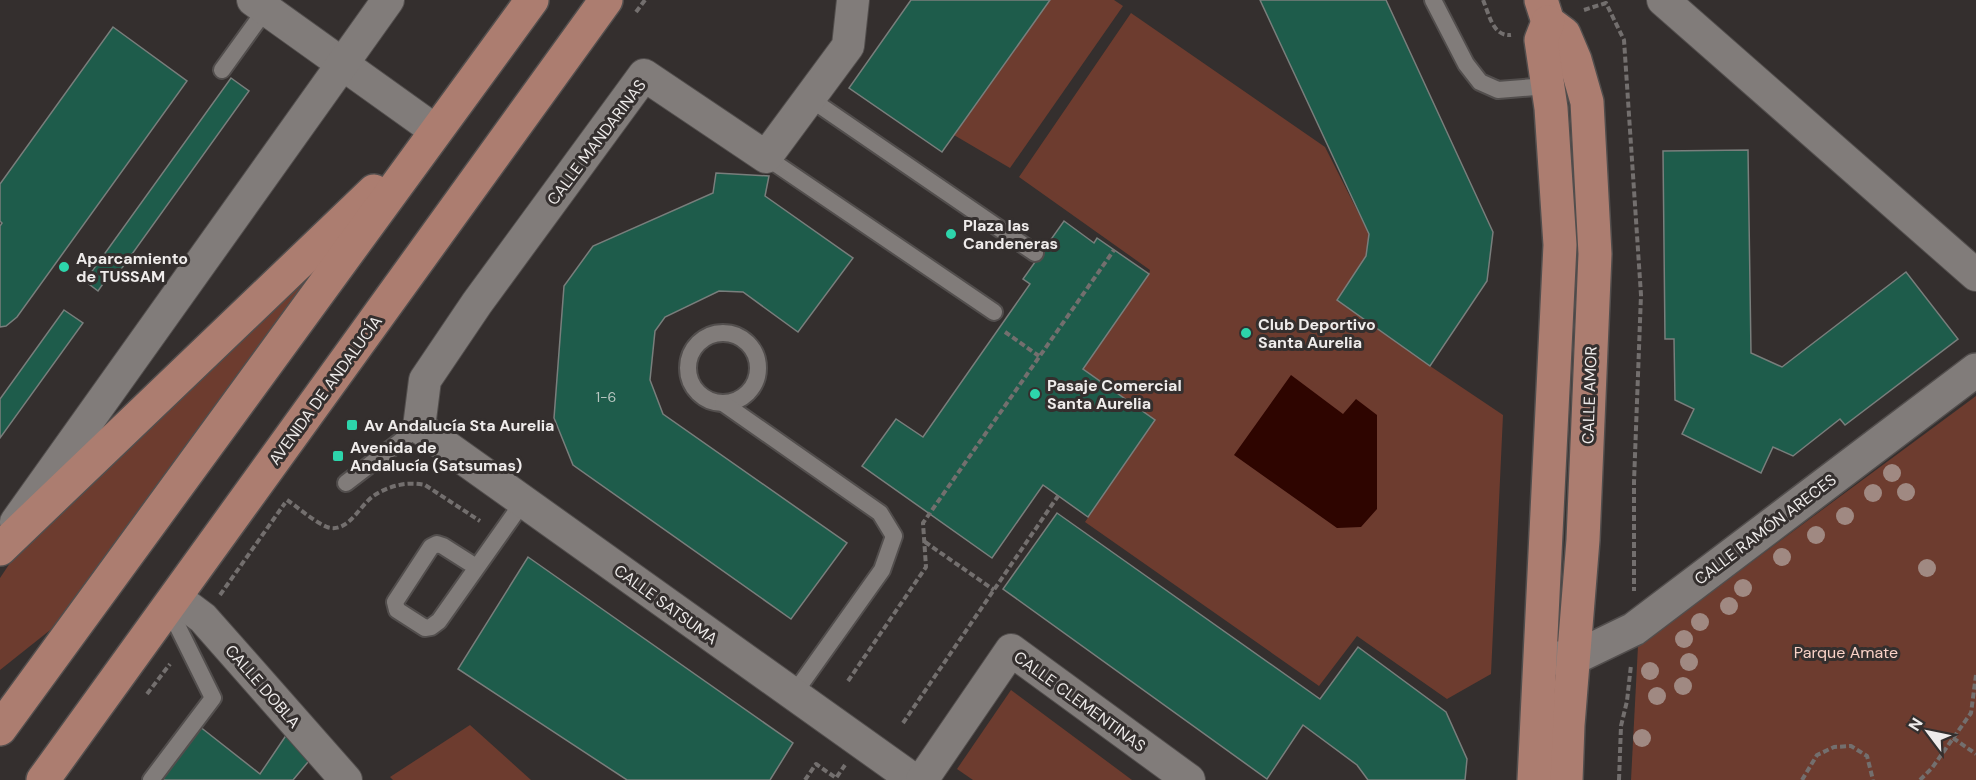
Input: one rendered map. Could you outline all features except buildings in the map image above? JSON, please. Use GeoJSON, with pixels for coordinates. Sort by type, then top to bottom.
{"type":"FeatureCollection","features":[{"type":"Feature","properties":{"kind":"main road"},"geometry":{"type":"LineString","coordinates":[[0,729],[532,0]]}},
{"type":"Feature","properties":{"kind":"main road","name":"AVENIDA DE ANDALUCÍA"},"geometry":{"type":"LineString","coordinates":[[43,780],[606,0]]}},
{"type":"Feature","properties":{"kind":"main road"},"geometry":{"type":"LineString","coordinates":[[1534,780],[1560,245],[1551,108],[1536,18]]}},
{"type":"Feature","properties":{"kind":"main road","name":"CALLE AMOR"},"geometry":{"type":"LineString","coordinates":[[1536,18],[1564,34],[1575,60],[1587,102],[1595,254],[1582,540],[1566,780]]}},
{"type":"Feature","properties":{"kind":"main road"},"geometry":{"type":"LineString","coordinates":[[0,547],[436,131]]}},
{"type":"Feature","properties":{"kind":"street"},"geometry":{"type":"LineString","coordinates":[[0,547],[388,0]]}},
{"type":"Feature","properties":{"kind":"street"},"geometry":{"type":"LineString","coordinates":[[766,157],[848,46],[853,0]]}},
{"type":"Feature","properties":{"kind":"street"},"geometry":{"type":"LineString","coordinates":[[1663,0],[1976,275]]}},
{"type":"Feature","properties":{"kind":"street"},"geometry":{"type":"LineString","coordinates":[[260,4],[436,131]]}},
{"type":"Feature","properties":{"kind":"street","name":"CALLE MANDARINAS"},"geometry":{"type":"LineString","coordinates":[[419,427],[425,380],[477,303],[644,75],[766,157]]}},
{"type":"Feature","properties":{"kind":"street","name":"CALLE RAMÓN ARECES"},"geometry":{"type":"LineString","coordinates":[[1540,658],[1574,658],[1634,629],[1976,370]]}},
{"type":"Feature","properties":{"kind":"street","name":"CALLE SATSUMA"},"geometry":{"type":"LineString","coordinates":[[419,427],[914,780]]}},
{"type":"Feature","properties":{"kind":"street","name":"CALLE DOBLA"},"geometry":{"type":"LineString","coordinates":[[172,602],[203,618],[346,780]]}},
{"type":"Feature","properties":{"kind":"street","name":"CALLE CLEMENTINAS"},"geometry":{"type":"LineString","coordinates":[[922,780],[1011,650],[1190,780]]}},
{"type":"Feature","properties":{"kind":"lane"},"geometry":{"type":"LineString","coordinates":[[1433,0],[1466,64],[1480,82],[1498,90],[1547,86]]}},
{"type":"Feature","properties":{"kind":"lane"},"geometry":{"type":"LineString","coordinates":[[222,70],[260,4]]}},
{"type":"Feature","properties":{"kind":"lane"},"geometry":{"type":"LineString","coordinates":[[809,98],[1035,253]]}},
{"type":"Feature","properties":{"kind":"lane"},"geometry":{"type":"LineString","coordinates":[[766,157],[995,319]]}},
{"type":"Feature","properties":{"kind":"lane"},"geometry":{"type":"LineString","coordinates":[[723,403],[745,394],[753,386],[758,368],[753,350],[746,341],[735,335],[723,333],[712,334],[695,347],[688,368],[695,388],[712,401],[723,403],[880,513],[894,536],[882,570],[793,695]]}},
{"type":"Feature","properties":{"kind":"lane"},"geometry":{"type":"LineString","coordinates":[[346,483],[419,427]]}},
{"type":"Feature","properties":{"kind":"lane"},"geometry":{"type":"LineString","coordinates":[[476,567],[443,546],[437,544],[431,547],[395,602],[397,610],[425,627],[431,627],[439,621],[523,502]]}},
{"type":"Feature","properties":{"kind":"lane"},"geometry":{"type":"LineString","coordinates":[[151,780],[213,698],[186,643],[172,602]]}},
{"type":"Feature","properties":{"kind":"path"},"geometry":{"type":"LineString","coordinates":[[1483,0],[1494,27],[1499,32],[1510,35],[1536,18]]}},
{"type":"Feature","properties":{"kind":"path"},"geometry":{"type":"LineString","coordinates":[[1580,11],[1606,3],[1624,40],[1641,295],[1634,482],[1634,599]]}},
{"type":"Feature","properties":{"kind":"path"},"geometry":{"type":"LineString","coordinates":[[848,681],[926,567],[923,523],[1114,250]]}},
{"type":"Feature","properties":{"kind":"path"},"geometry":{"type":"LineString","coordinates":[[995,319],[1040,356]]}},
{"type":"Feature","properties":{"kind":"path"},"geometry":{"type":"LineString","coordinates":[[417,483],[425,485],[500,534]]}},
{"type":"Feature","properties":{"kind":"path"},"geometry":{"type":"LineString","coordinates":[[903,723],[1058,496]]}},
{"type":"Feature","properties":{"kind":"path"},"geometry":{"type":"LineString","coordinates":[[924,542],[994,590]]}},
{"type":"Feature","properties":{"kind":"path"},"geometry":{"type":"LineString","coordinates":[[143,699],[186,643]]}},
{"type":"Feature","properties":{"kind":"path"},"geometry":{"type":"LineString","coordinates":[[1619,780],[1621,726],[1627,701],[1631,655]]}},
{"type":"Feature","properties":{"kind":"path"},"geometry":{"type":"LineString","coordinates":[[1920,780],[1974,714],[1976,675]]}},
{"type":"Feature","properties":{"kind":"path"},"geometry":{"type":"LineString","coordinates":[[1953,738],[1976,754]]}},
{"type":"Feature","properties":{"kind":"path"},"geometry":{"type":"LineString","coordinates":[[805,780],[816,764],[835,779],[861,743]]}},
{"type":"Feature","properties":{"kind":"path"},"geometry":{"type":"LineString","coordinates":[[1802,780],[1817,755],[1834,747],[1851,746],[1867,756],[1873,780]]}},
{"type":"Feature","properties":{"kind":"green space"},"geometry":{"type":"Polygon","coordinates":[[[1050,0],[1114,0],[1123,6],[1010,168],[954,135],[1050,0]]]}},
{"type":"Feature","properties":{"kind":"green space","name":"Club Deportivo Santa Aurelia"},"geometry":{"type":"Polygon","coordinates":[[[1131,13],[1325,147],[1369,234],[1366,256],[1430,366],[1503,415],[1491,674],[1447,699],[1357,636],[1319,686],[1085,522],[1155,420],[1083,369],[1150,270],[1019,177],[1131,13]]]}},
{"type":"Feature","properties":{"kind":"green space"},"geometry":{"type":"Polygon","coordinates":[[[324,260],[54,627],[0,670],[0,578],[28,536],[324,260]]]}},
{"type":"Feature","properties":{"kind":"green space","name":"Parque Amate"},"geometry":{"type":"Polygon","coordinates":[[[1976,396],[1976,780],[1631,780],[1638,646],[1976,396]]]}},
{"type":"Feature","properties":{"kind":"green space"},"geometry":{"type":"Polygon","coordinates":[[[1011,690],[1132,780],[973,780],[957,769],[1011,690]]]}},
{"type":"Feature","properties":{"kind":"green space"},"geometry":{"type":"Polygon","coordinates":[[[470,725],[531,780],[393,780],[390,777],[470,725]]]}},
{"type":"Feature","properties":{"kind":"shaded area"},"geometry":{"type":"Polygon","coordinates":[[[1291,375],[1343,414],[1356,399],[1377,415],[1377,509],[1361,527],[1337,528],[1234,455],[1291,375]]]}},
{"type":"Feature","properties":{"kind":"place","name":"Plaza las Candeneras"},"geometry":{"type":"Point","coordinates":[951,234]}},
{"type":"Feature","properties":{"kind":"place","name":"Aparcamiento de TUSSAM"},"geometry":{"type":"Point","coordinates":[64,267]}},
{"type":"Feature","properties":{"kind":"place","name":"Club Deportivo Santa Aurelia"},"geometry":{"type":"Point","coordinates":[1246,333]}},
{"type":"Feature","properties":{"kind":"place","name":"Pasaje Comercial Santa Aurelia"},"geometry":{"type":"Point","coordinates":[1035,394]}},
{"type":"Feature","properties":{"kind":"place","name":"Av Andalucía Sta Aurelia"},"geometry":{"type":"Point","coordinates":[352,425]}},
{"type":"Feature","properties":{"kind":"place","name":"Avenida de Andalucía (Satsumas)"},"geometry":{"type":"Point","coordinates":[338,456]}}]}
